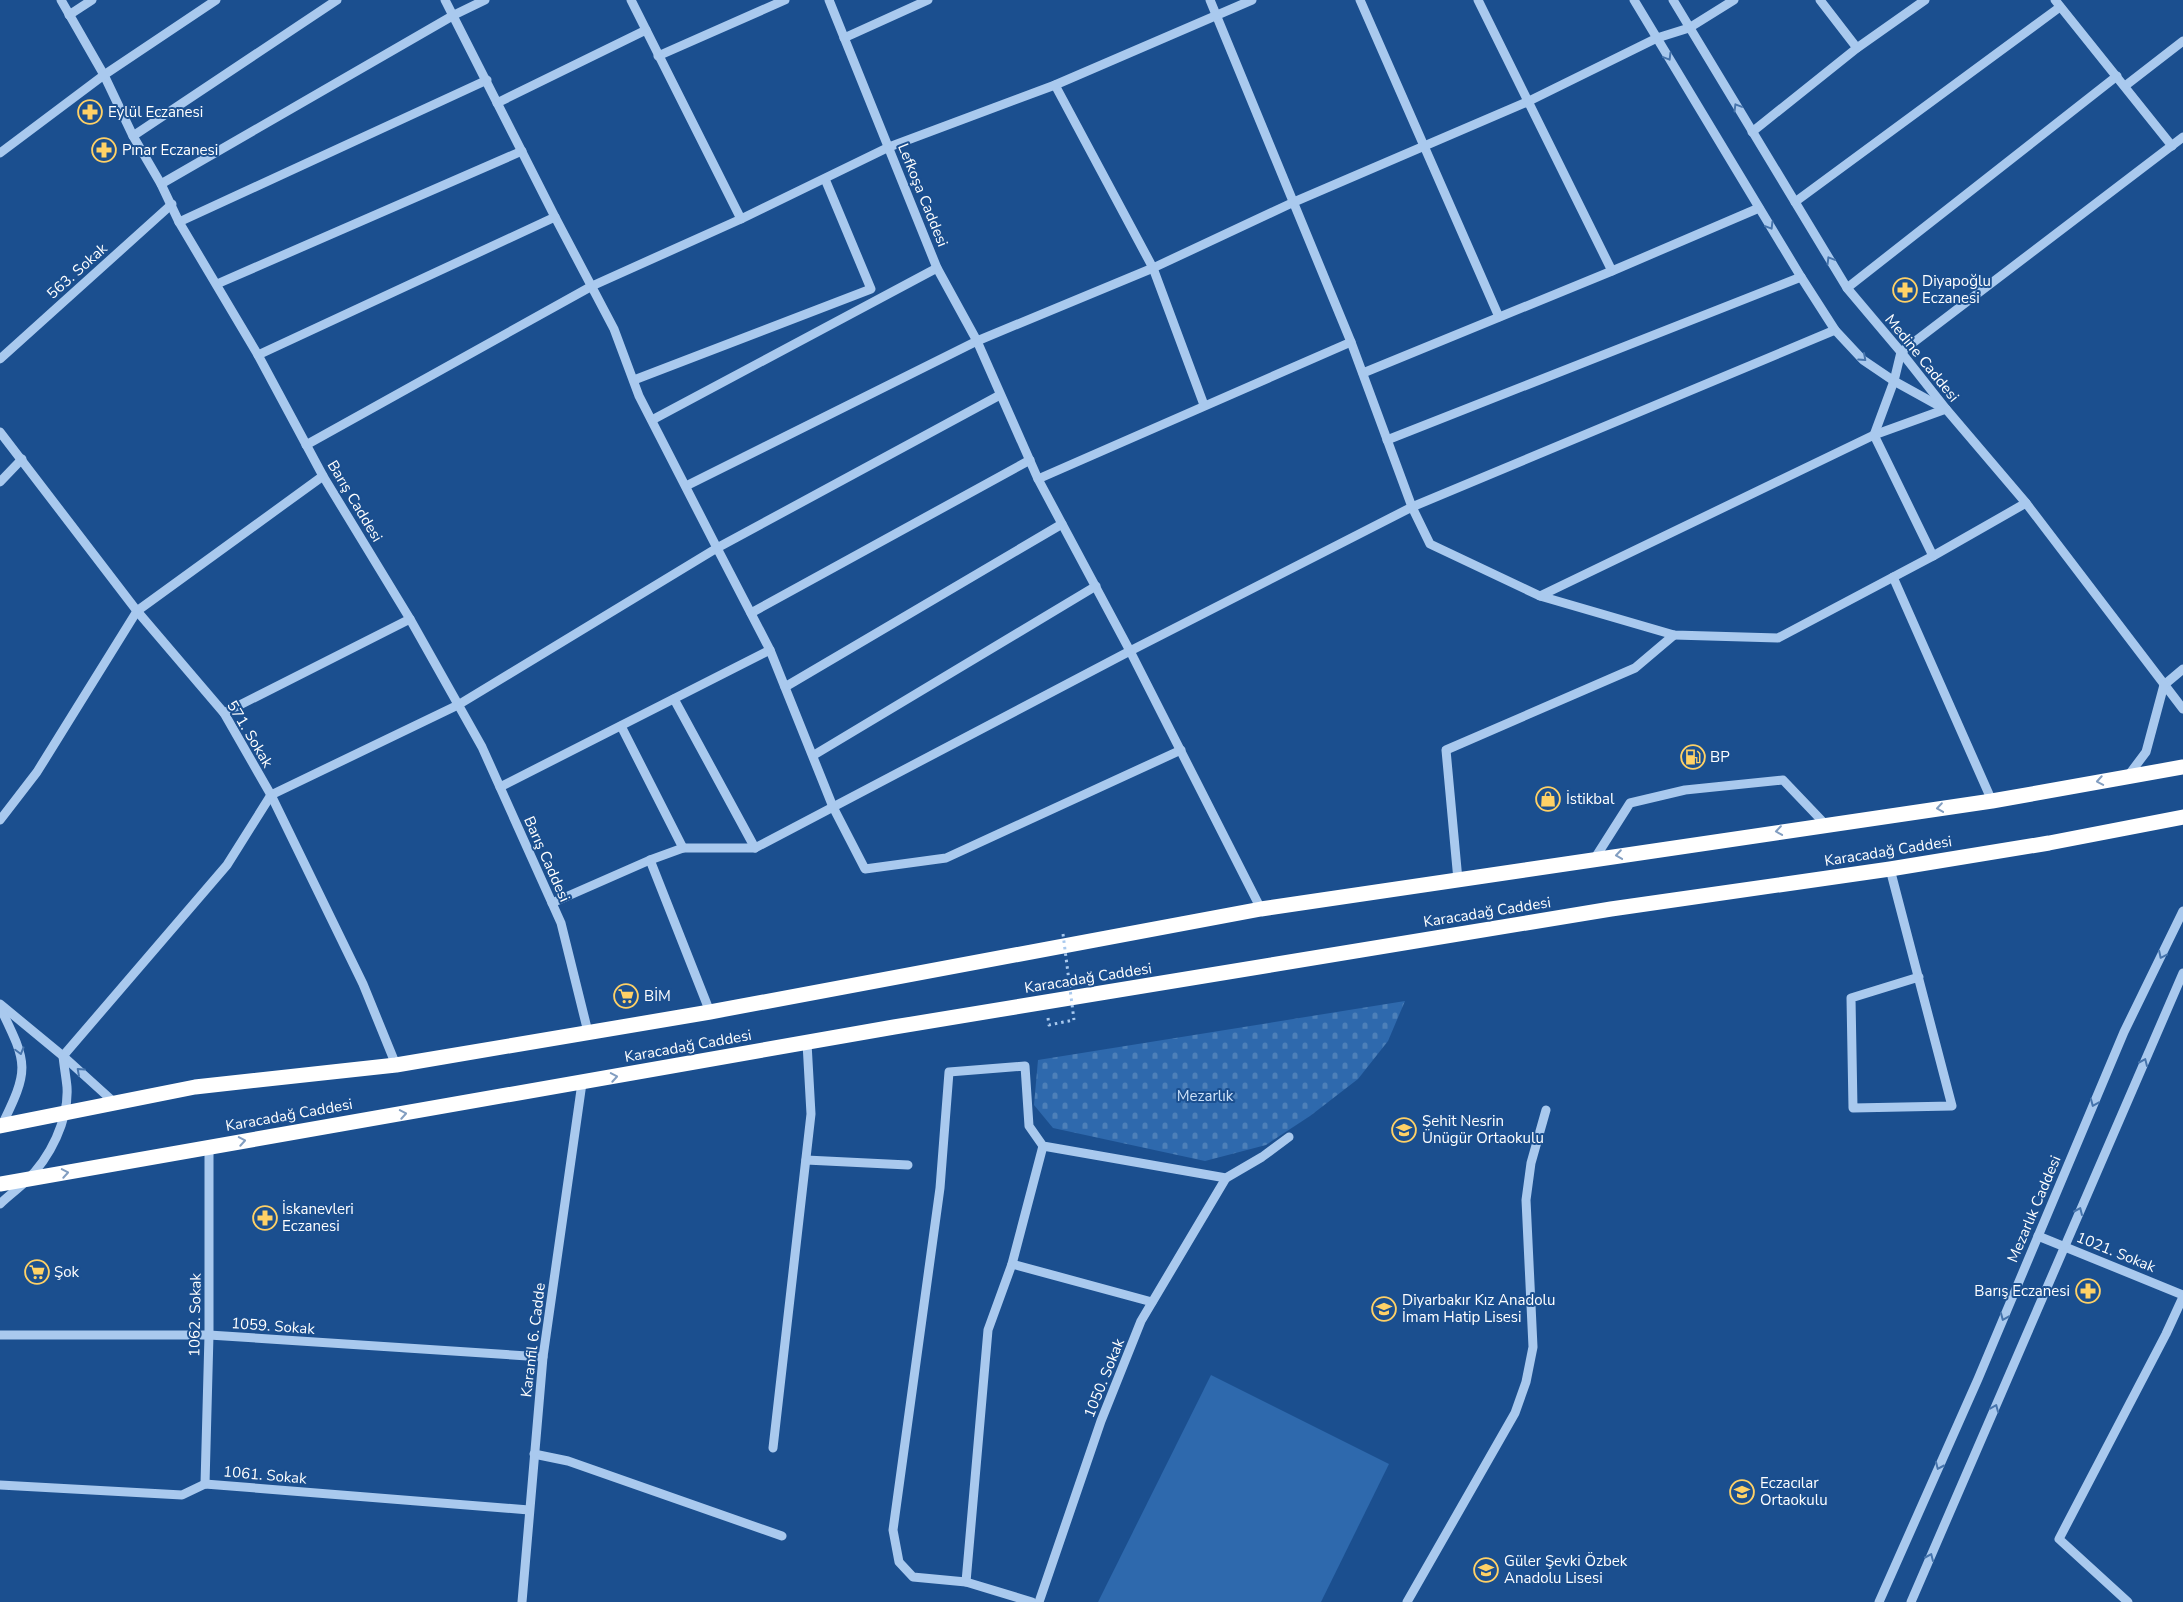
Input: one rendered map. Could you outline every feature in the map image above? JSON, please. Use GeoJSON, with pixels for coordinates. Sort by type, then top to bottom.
{"type":"FeatureCollection","features":[{"type":"Feature","properties":{"kind":"highway","name":"Karacadağ Caddesi"},"geometry":{"type":"LineString","coordinates":[[0,1127],[194,1087],[396,1065],[710,1012],[1261,909],[1992,800],[2183,767]]}},
{"type":"Feature","properties":{"kind":"highway","name":"Karacadağ Caddesi"},"geometry":{"type":"LineString","coordinates":[[0,1184],[807,1043],[1611,910],[1890,870],[2049,843],[2183,817]]}},
{"type":"Feature","properties":{"kind":"street","name":"Barış Caddesi"},"geometry":{"type":"LineString","coordinates":[[61,0],[104,74],[132,136],[172,204],[179,222],[258,355],[323,476],[410,619],[482,747],[561,923],[588,1032]]}},
{"type":"Feature","properties":{"kind":"street"},"geometry":{"type":"LineString","coordinates":[[69,16],[92,0]]}},
{"type":"Feature","properties":{"kind":"street"},"geometry":{"type":"LineString","coordinates":[[0,153],[104,74],[216,0]]}},
{"type":"Feature","properties":{"kind":"street"},"geometry":{"type":"LineString","coordinates":[[132,136],[337,0]]}},
{"type":"Feature","properties":{"kind":"street"},"geometry":{"type":"LineString","coordinates":[[445,0],[614,329],[652,420],[770,650],[814,755],[833,807],[865,869],[946,858],[1180,750]]}},
{"type":"Feature","properties":{"kind":"street"},"geometry":{"type":"LineString","coordinates":[[160,184],[454,15],[485,0]]}},
{"type":"Feature","properties":{"kind":"street"},"geometry":{"type":"LineString","coordinates":[[658,56],[785,0]]}},
{"type":"Feature","properties":{"kind":"street","name":"Lefkoşa Caddesi"},"geometry":{"type":"LineString","coordinates":[[828,0],[937,268],[976,340],[1038,479],[1130,651],[1261,909]]}},
{"type":"Feature","properties":{"kind":"street"},"geometry":{"type":"LineString","coordinates":[[844,38],[928,0]]}},
{"type":"Feature","properties":{"kind":"street"},"geometry":{"type":"LineString","coordinates":[[1210,0],[1351,342],[1412,507],[1430,544],[1540,596],[1674,635],[1778,638],[1934,556],[2026,503]]}},
{"type":"Feature","properties":{"kind":"street"},"geometry":{"type":"LineString","coordinates":[[306,445],[592,286],[741,219],[889,147],[1055,85],[1252,0]]}},
{"type":"Feature","properties":{"kind":"street"},"geometry":{"type":"LineString","coordinates":[[1360,0],[1499,317]]}},
{"type":"Feature","properties":{"kind":"street"},"geometry":{"type":"LineString","coordinates":[[1478,0],[1612,271]]}},
{"type":"Feature","properties":{"kind":"street"},"geometry":{"type":"LineString","coordinates":[[1634,0],[1834,330],[1863,360],[1894,381],[1946,409]]}},
{"type":"Feature","properties":{"kind":"street","name":"Medine Caddesi"},"geometry":{"type":"LineString","coordinates":[[1673,0],[1847,288],[2026,503],[2183,709]]}},
{"type":"Feature","properties":{"kind":"street"},"geometry":{"type":"LineString","coordinates":[[686,486],[976,340],[1153,268],[1294,202],[1527,102],[1657,38],[1689,28],[1734,0]]}},
{"type":"Feature","properties":{"kind":"street"},"geometry":{"type":"LineString","coordinates":[[1820,0],[1857,48]]}},
{"type":"Feature","properties":{"kind":"street"},"geometry":{"type":"LineString","coordinates":[[1752,132],[1857,48],[1924,0]]}},
{"type":"Feature","properties":{"kind":"street"},"geometry":{"type":"LineString","coordinates":[[634,1],[658,56],[741,219]]}},
{"type":"Feature","properties":{"kind":"street"},"geometry":{"type":"LineString","coordinates":[[1795,202],[2058,4],[2172,146]]}},
{"type":"Feature","properties":{"kind":"street"},"geometry":{"type":"LineString","coordinates":[[497,103],[646,30]]}},
{"type":"Feature","properties":{"kind":"street"},"geometry":{"type":"LineString","coordinates":[[2125,86],[2183,41]]}},
{"type":"Feature","properties":{"kind":"street"},"geometry":{"type":"LineString","coordinates":[[1847,288],[2117,76]]}},
{"type":"Feature","properties":{"kind":"street"},"geometry":{"type":"LineString","coordinates":[[179,222],[487,80]]}},
{"type":"Feature","properties":{"kind":"street"},"geometry":{"type":"LineString","coordinates":[[1055,85],[1153,268],[1204,405]]}},
{"type":"Feature","properties":{"kind":"street"},"geometry":{"type":"LineString","coordinates":[[1934,556],[1874,435],[1894,381],[1901,352],[2183,138]]}},
{"type":"Feature","properties":{"kind":"street"},"geometry":{"type":"LineString","coordinates":[[217,284],[522,151]]}},
{"type":"Feature","properties":{"kind":"street"},"geometry":{"type":"LineString","coordinates":[[634,380],[872,289],[825,179]]}},
{"type":"Feature","properties":{"kind":"street","name":"563. Sokak"},"geometry":{"type":"LineString","coordinates":[[0,359],[172,204]]}},
{"type":"Feature","properties":{"kind":"street"},"geometry":{"type":"LineString","coordinates":[[1363,373],[1612,271],[1759,208]]}},
{"type":"Feature","properties":{"kind":"street"},"geometry":{"type":"LineString","coordinates":[[258,355],[555,216]]}},
{"type":"Feature","properties":{"kind":"street"},"geometry":{"type":"LineString","coordinates":[[652,420],[937,268]]}},
{"type":"Feature","properties":{"kind":"street"},"geometry":{"type":"LineString","coordinates":[[1387,440],[1801,277]]}},
{"type":"Feature","properties":{"kind":"street"},"geometry":{"type":"LineString","coordinates":[[552,903],[650,860],[684,848],[755,848],[1130,651],[1412,507],[1834,330]]}},
{"type":"Feature","properties":{"kind":"street"},"geometry":{"type":"LineString","coordinates":[[1038,479],[1351,342]]}},
{"type":"Feature","properties":{"kind":"street"},"geometry":{"type":"LineString","coordinates":[[0,1204],[44,1162],[56,1137],[64,1114],[67,1089],[63,1056],[227,865],[271,795],[458,705],[717,548],[1000,395]]}},
{"type":"Feature","properties":{"kind":"street"},"geometry":{"type":"LineString","coordinates":[[1540,596],[1874,435],[1946,409]]}},
{"type":"Feature","properties":{"kind":"street","name":"571. Sokak"},"geometry":{"type":"LineString","coordinates":[[0,432],[137,611],[224,713],[271,795],[362,984],[396,1065]]}},
{"type":"Feature","properties":{"kind":"street"},"geometry":{"type":"LineString","coordinates":[[0,482],[22,459]]}},
{"type":"Feature","properties":{"kind":"street"},"geometry":{"type":"LineString","coordinates":[[751,612],[1030,460]]}},
{"type":"Feature","properties":{"kind":"street"},"geometry":{"type":"LineString","coordinates":[[0,820],[37,772],[137,611],[323,476]]}},
{"type":"Feature","properties":{"kind":"street"},"geometry":{"type":"LineString","coordinates":[[785,687],[1062,524]]}},
{"type":"Feature","properties":{"kind":"street"},"geometry":{"type":"LineString","coordinates":[[1893,577],[1992,800]]}},
{"type":"Feature","properties":{"kind":"street"},"geometry":{"type":"LineString","coordinates":[[814,755],[1096,586]]}},
{"type":"Feature","properties":{"kind":"street"},"geometry":{"type":"LineString","coordinates":[[224,713],[410,619]]}},
{"type":"Feature","properties":{"kind":"street"},"geometry":{"type":"LineString","coordinates":[[1458,880],[1446,750],[1635,668],[1674,635]]}},
{"type":"Feature","properties":{"kind":"street"},"geometry":{"type":"LineString","coordinates":[[500,787],[770,650]]}},
{"type":"Feature","properties":{"kind":"street"},"geometry":{"type":"LineString","coordinates":[[2128,776],[2146,752],[2164,685],[2183,669]]}},
{"type":"Feature","properties":{"kind":"street"},"geometry":{"type":"LineString","coordinates":[[674,699],[755,848]]}},
{"type":"Feature","properties":{"kind":"street"},"geometry":{"type":"LineString","coordinates":[[621,726],[684,848]]}},
{"type":"Feature","properties":{"kind":"street"},"geometry":{"type":"LineString","coordinates":[[1594,858],[1630,802],[1686,790],[1783,780],[1825,824]]}},
{"type":"Feature","properties":{"kind":"street"},"geometry":{"type":"LineString","coordinates":[[650,860],[710,1012]]}},
{"type":"Feature","properties":{"kind":"street"},"geometry":{"type":"LineString","coordinates":[[1890,870],[1919,977],[1952,1106],[1853,1108],[1851,998],[1919,977]]}},
{"type":"Feature","properties":{"kind":"street","name":"Mezarlık Caddesi"},"geometry":{"type":"LineString","coordinates":[[1879,1602],[1978,1379],[2124,1032],[2183,911]]}},
{"type":"Feature","properties":{"kind":"street"},"geometry":{"type":"LineString","coordinates":[[1911,1602],[2183,973]]}},
{"type":"Feature","properties":{"kind":"street"},"geometry":{"type":"LineString","coordinates":[[0,1006],[63,1056],[116,1104]]}},
{"type":"Feature","properties":{"kind":"street"},"geometry":{"type":"LineString","coordinates":[[0,1006],[18,1044],[23,1071],[20,1085],[0,1127]]}},
{"type":"Feature","properties":{"kind":"street"},"geometry":{"type":"LineString","coordinates":[[773,1448],[811,1114],[807,1043]]}},
{"type":"Feature","properties":{"kind":"street"},"geometry":{"type":"LineString","coordinates":[[1032,1602],[966,1582],[913,1577],[899,1562],[893,1530],[940,1188],[949,1072],[1025,1066],[1029,1126],[1043,1146],[1226,1178],[1262,1157],[1289,1137]]}},
{"type":"Feature","properties":{"kind":"street","name":"Karanfil 6. Cadde"},"geometry":{"type":"LineString","coordinates":[[522,1602],[543,1357],[582,1083]]}},
{"type":"Feature","properties":{"kind":"street"},"geometry":{"type":"LineString","coordinates":[[1407,1602],[1515,1413],[1526,1382],[1534,1347],[1526,1191],[1530,1163],[1546,1110]]}},
{"type":"Feature","properties":{"kind":"street"},"geometry":{"type":"LineString","coordinates":[[966,1582],[988,1330],[1012,1264],[1043,1146]]}},
{"type":"Feature","properties":{"kind":"street","name":"1062. Sokak"},"geometry":{"type":"LineString","coordinates":[[205,1484],[209,1336],[210,1147]]}},
{"type":"Feature","properties":{"kind":"street"},"geometry":{"type":"LineString","coordinates":[[806,1160],[908,1165]]}},
{"type":"Feature","properties":{"kind":"street","name":"1050. Sokak"},"geometry":{"type":"LineString","coordinates":[[1039,1602],[1101,1421],[1141,1322],[1226,1178]]}},
{"type":"Feature","properties":{"kind":"street","name":"1021. Sokak"},"geometry":{"type":"LineString","coordinates":[[2038,1236],[2183,1296]]}},
{"type":"Feature","properties":{"kind":"street"},"geometry":{"type":"LineString","coordinates":[[1012,1264],[1152,1302]]}},
{"type":"Feature","properties":{"kind":"street"},"geometry":{"type":"LineString","coordinates":[[2128,1602],[2059,1539],[2166,1334],[2183,1296]]}},
{"type":"Feature","properties":{"kind":"street","name":"1059. Sokak"},"geometry":{"type":"LineString","coordinates":[[0,1335],[209,1336],[543,1357]]}},
{"type":"Feature","properties":{"kind":"street"},"geometry":{"type":"LineString","coordinates":[[534,1454],[568,1461],[782,1536]]}},
{"type":"Feature","properties":{"kind":"street","name":"1061. Sokak"},"geometry":{"type":"LineString","coordinates":[[0,1485],[182,1495],[205,1484],[529,1510]]}},
{"type":"Feature","properties":{"kind":"path"},"geometry":{"type":"LineString","coordinates":[[1049,1025],[1074,1020],[1063,934]]}},
{"type":"Feature","properties":{"kind":"green space","name":"Mezarlık"},"geometry":{"type":"Polygon","coordinates":[[[1405,1001],[1388,1041],[1358,1079],[1310,1116],[1266,1145],[1205,1161],[1053,1128],[1034,1105],[1038,1060],[1405,1001]]]}},
{"type":"Feature","properties":{"kind":"green space"},"geometry":{"type":"Polygon","coordinates":[[[1211,1375],[1389,1464],[1321,1602],[1098,1602],[1211,1375]]]}},
{"type":"Feature","properties":{"kind":"place","name":"Eylül Eczanesi"},"geometry":{"type":"Point","coordinates":[90,112]}},
{"type":"Feature","properties":{"kind":"place","name":"Pınar Eczanesi"},"geometry":{"type":"Point","coordinates":[104,150]}},
{"type":"Feature","properties":{"kind":"place","name":"Diyapoğlu Eczanesi"},"geometry":{"type":"Point","coordinates":[1905,290]}},
{"type":"Feature","properties":{"kind":"place","name":"BP"},"geometry":{"type":"Point","coordinates":[1693,757]}},
{"type":"Feature","properties":{"kind":"place","name":"İstikbal"},"geometry":{"type":"Point","coordinates":[1548,799]}},
{"type":"Feature","properties":{"kind":"place","name":"BİM"},"geometry":{"type":"Point","coordinates":[626,996]}},
{"type":"Feature","properties":{"kind":"place","name":"Şehit Nesrin Ünügür Ortaokulu"},"geometry":{"type":"Point","coordinates":[1404,1130]}},
{"type":"Feature","properties":{"kind":"place","name":"İskanevleri Eczanesi"},"geometry":{"type":"Point","coordinates":[265,1218]}},
{"type":"Feature","properties":{"kind":"place","name":"Şok"},"geometry":{"type":"Point","coordinates":[37,1272]}},
{"type":"Feature","properties":{"kind":"place","name":"Barış Eczanesi"},"geometry":{"type":"Point","coordinates":[2088,1291]}},
{"type":"Feature","properties":{"kind":"place","name":"Diyarbakır Kız Anadolu İmam Hatip Lisesi"},"geometry":{"type":"Point","coordinates":[1384,1309]}},
{"type":"Feature","properties":{"kind":"place","name":"Eczacılar Ortaokulu"},"geometry":{"type":"Point","coordinates":[1742,1492]}},
{"type":"Feature","properties":{"kind":"place","name":"Güler Şevki Özbek Anadolu Lisesi"},"geometry":{"type":"Point","coordinates":[1486,1570]}}]}
